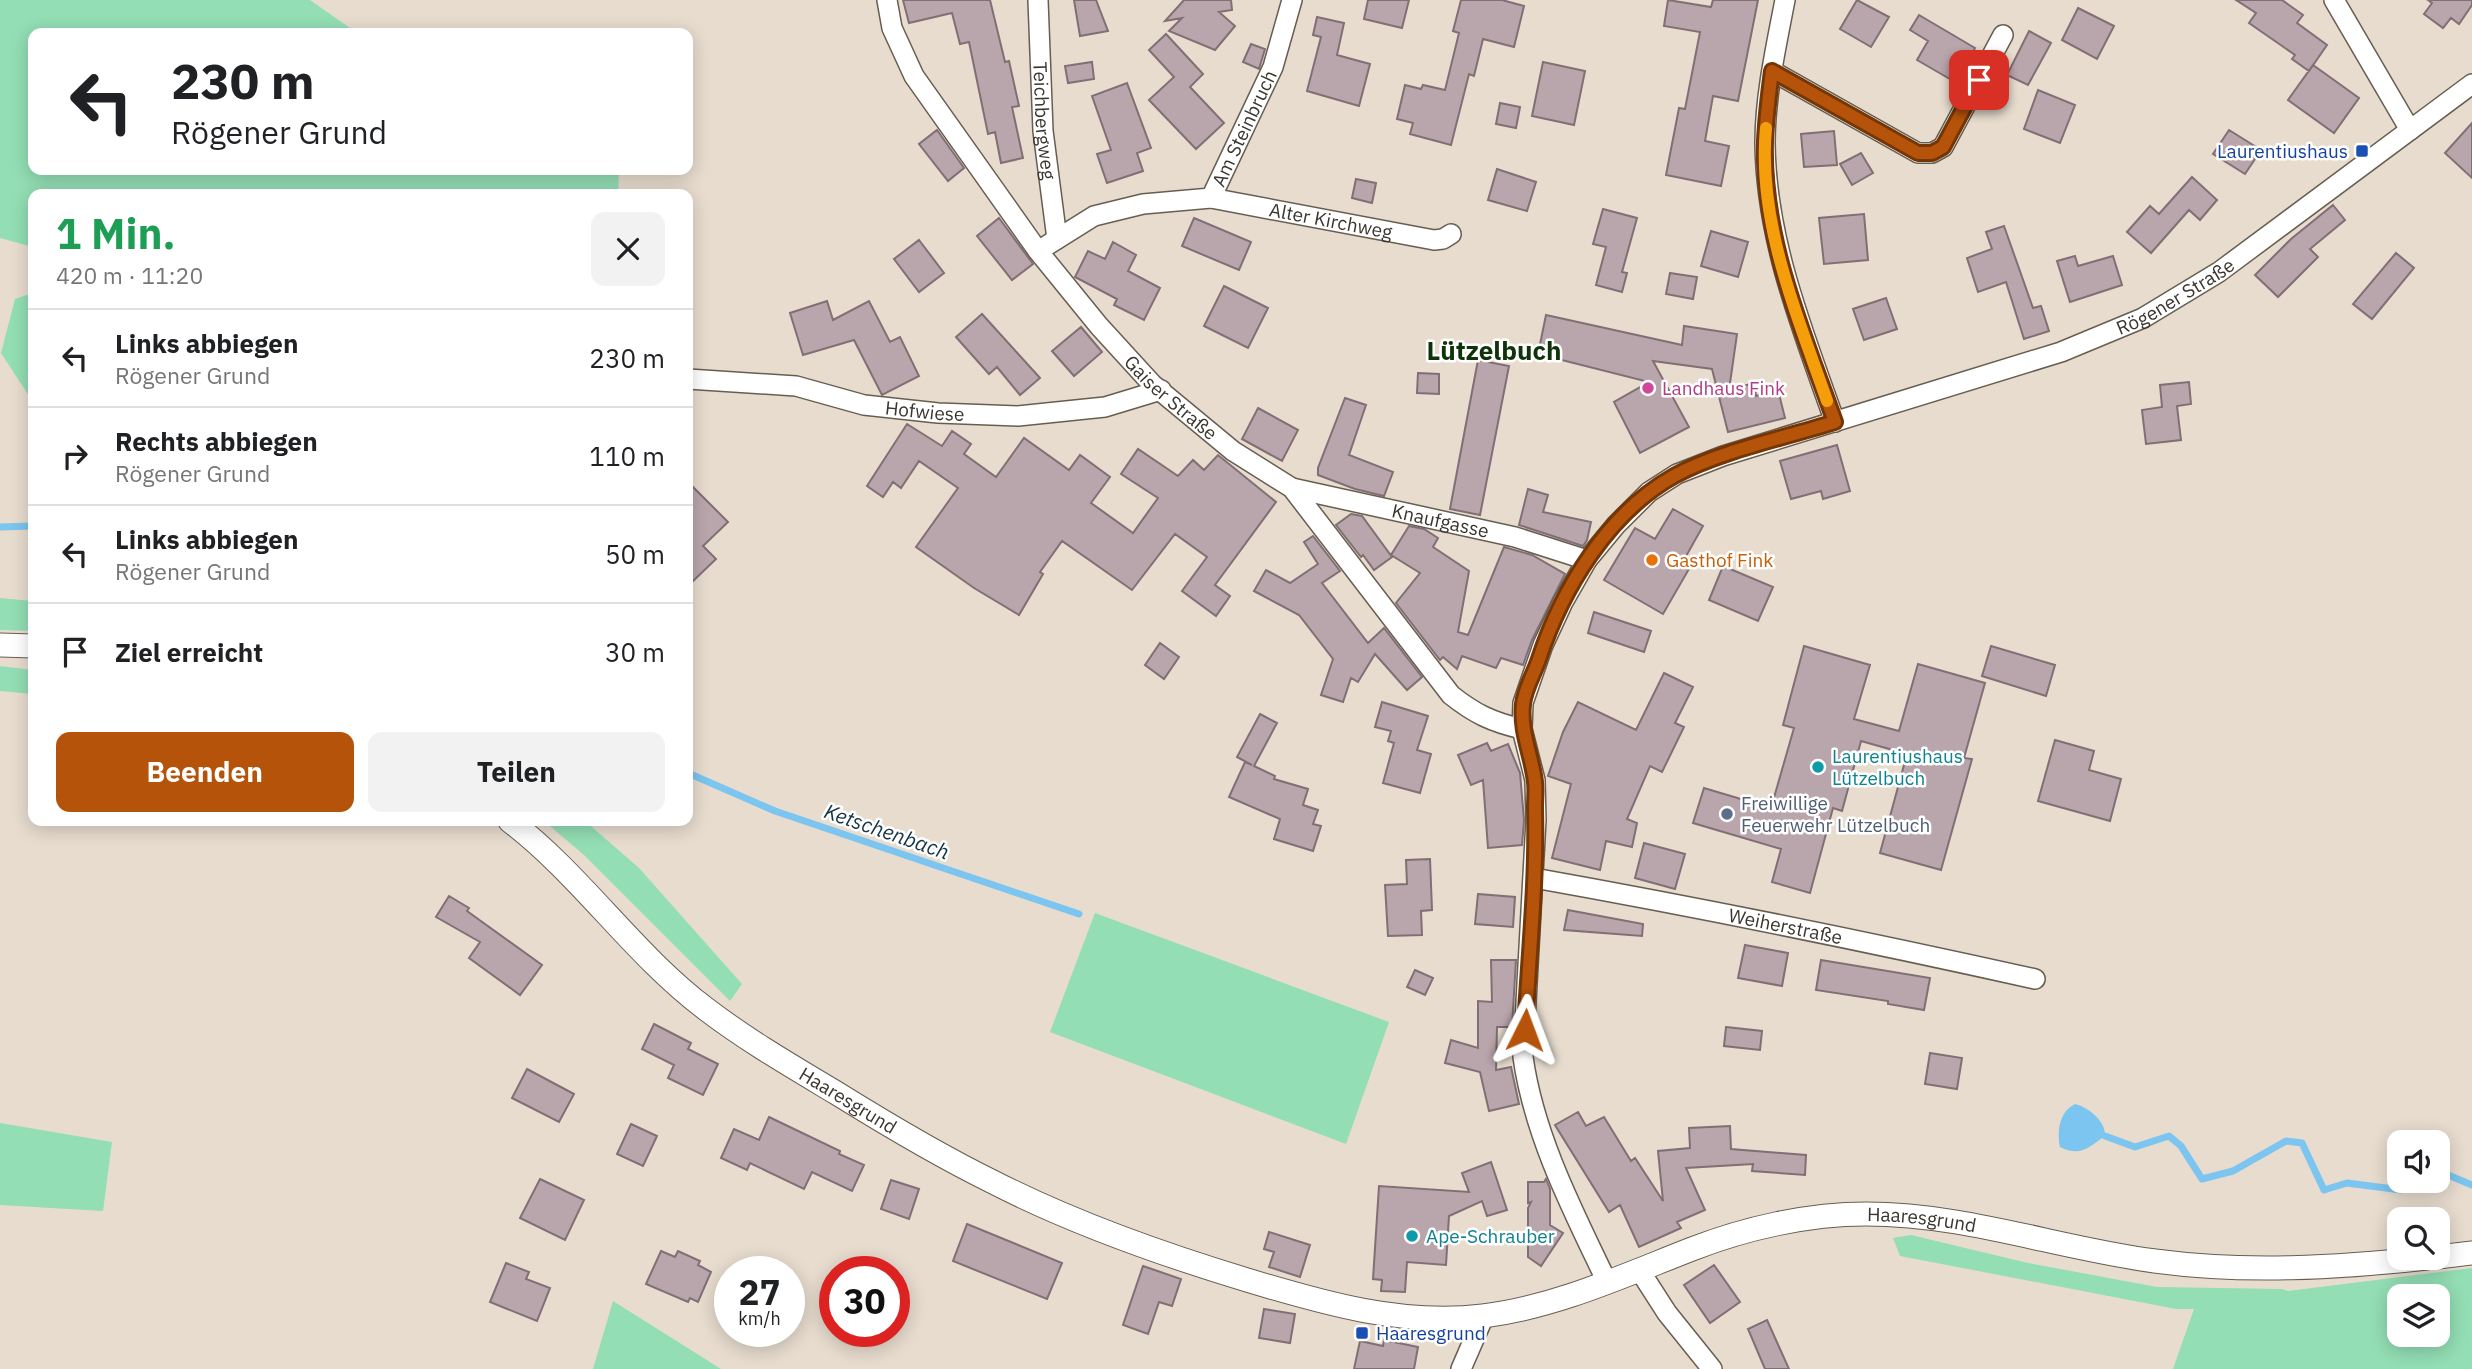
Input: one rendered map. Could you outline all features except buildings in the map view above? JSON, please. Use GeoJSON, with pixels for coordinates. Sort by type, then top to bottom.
{"type":"FeatureCollection","features":[{"type":"Feature","properties":{"kind":"street","name":"Gaiser Straße"},"geometry":{"type":"LineString","coordinates":[[887,0],[892,28],[914,76],[1038,251],[1099,326],[1152,384],[1233,451],[1292,488],[1451,695],[1469,710],[1494,722],[1522,729]]}},
{"type":"Feature","properties":{"kind":"street","name":"Teichbergweg"},"geometry":{"type":"LineString","coordinates":[[1038,0],[1043,131],[1057,239]]}},
{"type":"Feature","properties":{"kind":"street","name":"Am Steinbruch"},"geometry":{"type":"LineString","coordinates":[[1038,251],[1094,216],[1143,204],[1211,198],[1273,67],[1292,0]]}},
{"type":"Feature","properties":{"kind":"street"},"geometry":{"type":"LineString","coordinates":[[1784,0],[1772,71],[1765,142],[1769,207],[1782,268],[1835,422]]}},
{"type":"Feature","properties":{"kind":"street"},"geometry":{"type":"LineString","coordinates":[[2334,0],[2410,130]]}},
{"type":"Feature","properties":{"kind":"street"},"geometry":{"type":"LineString","coordinates":[[1772,71],[1918,153],[1932,153],[1943,147],[2003,35]]}},
{"type":"Feature","properties":{"kind":"street","name":"Rögener Straße"},"geometry":{"type":"LineString","coordinates":[[1522,729],[1523,703],[1543,645],[1587,560],[1616,524],[1649,492],[1677,474],[1723,456],[2061,352],[2143,317],[2219,272],[2472,84]]}},
{"type":"Feature","properties":{"kind":"street","name":"Alter Kirchweg"},"geometry":{"type":"LineString","coordinates":[[1211,198],[1434,240],[1451,234]]}},
{"type":"Feature","properties":{"kind":"street","name":"Hofwiese"},"geometry":{"type":"LineString","coordinates":[[693,379],[796,386],[864,405],[939,413],[1018,416],[1105,407],[1161,390]]}},
{"type":"Feature","properties":{"kind":"street","name":"Knaufgasse"},"geometry":{"type":"LineString","coordinates":[[1292,488],[1515,537],[1587,560]]}},
{"type":"Feature","properties":{"kind":"street"},"geometry":{"type":"LineString","coordinates":[[0,645],[28,646]]}},
{"type":"Feature","properties":{"kind":"street"},"geometry":{"type":"LineString","coordinates":[[1522,729],[1535,780],[1534,878],[1523,1057],[1526,1079],[1549,1153],[1606,1282]]}},
{"type":"Feature","properties":{"kind":"street","name":"Haaresgrund"},"geometry":{"type":"LineString","coordinates":[[517,826],[561,866],[675,984],[707,1010],[763,1049],[879,1119],[994,1183],[1081,1222],[1205,1267],[1310,1299],[1391,1315],[1484,1316],[1542,1304],[1640,1271],[1696,1247],[1742,1233],[1808,1218],[1861,1214],[1926,1216],[1995,1227],[2081,1248],[2157,1261],[2246,1267],[2327,1267],[2387,1262]]}},
{"type":"Feature","properties":{"kind":"street","name":"Weiherstraße"},"geometry":{"type":"LineString","coordinates":[[1534,878],[1739,915],[2035,979]]}},
{"type":"Feature","properties":{"kind":"street"},"geometry":{"type":"LineString","coordinates":[[2450,1256],[2472,1253]]}},
{"type":"Feature","properties":{"kind":"street"},"geometry":{"type":"LineString","coordinates":[[1640,1271],[1667,1313],[1712,1369]]}},
{"type":"Feature","properties":{"kind":"street"},"geometry":{"type":"LineString","coordinates":[[1461,1369],[1484,1316]]}},
{"type":"Feature","properties":{"kind":"green space"},"geometry":{"type":"Polygon","coordinates":[[[0,0],[310,0],[350,28],[28,28],[28,175],[619,175],[618,189],[28,189],[28,246],[0,238],[0,0]]]}},
{"type":"Feature","properties":{"kind":"green space"},"geometry":{"type":"Polygon","coordinates":[[[28,295],[28,394],[1,353],[15,299],[28,295]]]}},
{"type":"Feature","properties":{"kind":"green space"},"geometry":{"type":"Polygon","coordinates":[[[0,598],[28,601],[28,631],[0,630],[0,598]]]}},
{"type":"Feature","properties":{"kind":"green space"},"geometry":{"type":"Polygon","coordinates":[[[0,666],[28,669],[28,694],[0,691],[0,666]]]}},
{"type":"Feature","properties":{"kind":"green space"},"geometry":{"type":"Polygon","coordinates":[[[550,826],[591,826],[639,868],[742,984],[730,1001],[584,855],[550,826]]]}},
{"type":"Feature","properties":{"kind":"green space"},"geometry":{"type":"Polygon","coordinates":[[[1095,913],[1389,1022],[1346,1144],[1050,1032],[1095,913]]]}},
{"type":"Feature","properties":{"kind":"green space"},"geometry":{"type":"Polygon","coordinates":[[[0,1123],[112,1142],[103,1211],[0,1205],[0,1123]]]}},
{"type":"Feature","properties":{"kind":"green space"},"geometry":{"type":"Polygon","coordinates":[[[1911,1235],[2028,1263],[2157,1287],[2288,1291],[2472,1268],[2472,1369],[2173,1369],[2194,1309],[2176,1309],[1900,1256],[1893,1238],[1911,1235]]]}},
{"type":"Feature","properties":{"kind":"green space"},"geometry":{"type":"Polygon","coordinates":[[[613,1301],[721,1369],[593,1369],[613,1301]]]}},
{"type":"Feature","properties":{"kind":"water"},"geometry":{"type":"Polygon","coordinates":[[[2075,1104],[2095,1115],[2105,1130],[2105,1136],[2079,1151],[2060,1147],[2062,1117],[2075,1104]]]}},
{"type":"Feature","properties":{"kind":"waterway","name":"Ketschenbach"},"geometry":{"type":"LineString","coordinates":[[0,527],[28,526]]}},
{"type":"Feature","properties":{"kind":"waterway","name":"Ketschenbach"},"geometry":{"type":"LineString","coordinates":[[693,775],[775,811],[1079,914]]}},
{"type":"Feature","properties":{"kind":"waterway"},"geometry":{"type":"LineString","coordinates":[[2105,1136],[2135,1147],[2169,1136],[2181,1146],[2202,1179],[2233,1171],[2286,1141],[2302,1143],[2324,1190],[2347,1183],[2387,1188]]}},
{"type":"Feature","properties":{"kind":"waterway"},"geometry":{"type":"LineString","coordinates":[[2450,1176],[2472,1185]]}},
{"type":"Feature","properties":{"kind":"slow traffic"},"geometry":{"type":"LineString","coordinates":[[1766,128],[1769,207],[1782,268],[1827,401]]}},
{"type":"Feature","properties":{"kind":"place","name":"Laurentiushaus"},"geometry":{"type":"Point","coordinates":[2362,151]}},
{"type":"Feature","properties":{"kind":"place","name":"Landhaus Fink"},"geometry":{"type":"Point","coordinates":[1648,388]}},
{"type":"Feature","properties":{"kind":"place","name":"Gasthof Fink"},"geometry":{"type":"Point","coordinates":[1652,560]}},
{"type":"Feature","properties":{"kind":"place","name":"Laurentiushaus Lützelbuch"},"geometry":{"type":"Point","coordinates":[1818,767]}},
{"type":"Feature","properties":{"kind":"place","name":"Freiwillige Feuerwehr Lützelbuch"},"geometry":{"type":"Point","coordinates":[1727,814]}},
{"type":"Feature","properties":{"kind":"place","name":"Ape-Schrauber"},"geometry":{"type":"Point","coordinates":[1412,1236]}},
{"type":"Feature","properties":{"kind":"place","name":"Haaresgrund"},"geometry":{"type":"Point","coordinates":[1362,1333]}},
{"type":"Feature","properties":{"kind":"district","name":"Lützelbuch"},"geometry":{"type":"Point","coordinates":[1494,350]}},
{"type":"Feature","properties":{"kind":"route"},"geometry":{"type":"LineString","coordinates":[[1525,1030],[1536,820],[1535,780],[1522,729],[1523,703],[1543,645],[1563,602],[1587,560],[1616,524],[1649,492],[1677,474],[1723,456],[1835,422],[1782,268],[1769,207],[1765,142],[1772,71],[1918,153],[1932,153],[1943,147],[1979,80]]}}]}
